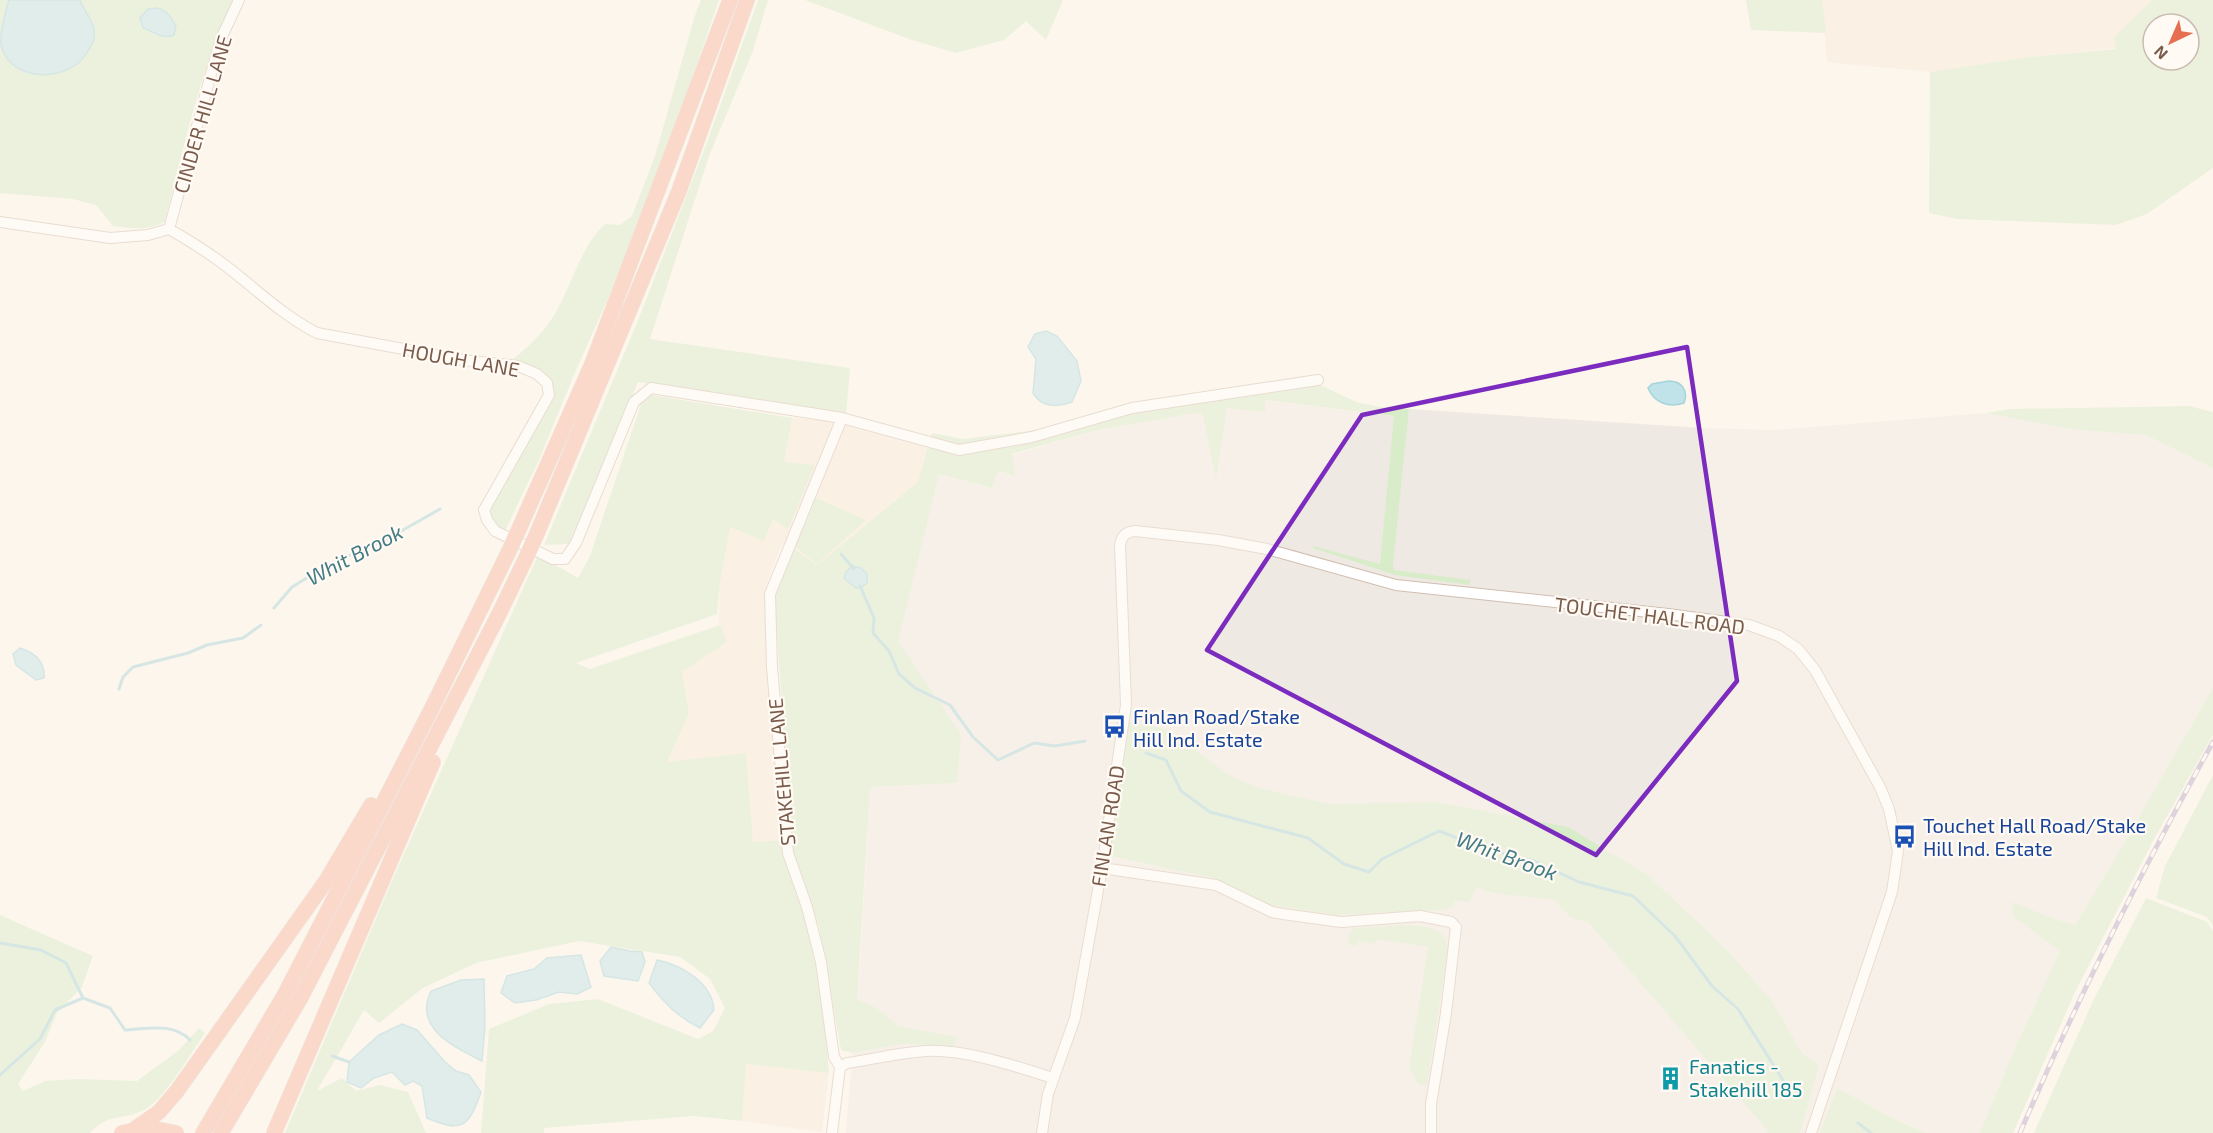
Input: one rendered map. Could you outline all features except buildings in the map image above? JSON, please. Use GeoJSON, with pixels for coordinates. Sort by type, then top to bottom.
{"type":"FeatureCollection","features":[{"type":"Feature","properties":{"kind":"highway"},"geometry":{"type":"LineString","coordinates":[[203,1133],[285,994],[509,551],[592,364],[730,0]]}},
{"type":"Feature","properties":{"kind":"highway"},"geometry":{"type":"LineString","coordinates":[[274,1133],[402,833],[538,531],[679,191],[747,0]]}},
{"type":"Feature","properties":{"kind":"highway"},"geometry":{"type":"LineString","coordinates":[[221,1133],[300,999],[500,614]]}},
{"type":"Feature","properties":{"kind":"highway"},"geometry":{"type":"LineString","coordinates":[[129,1131],[159,1112],[177,1091],[326,881],[466,640]]}},
{"type":"Feature","properties":{"kind":"highway"},"geometry":{"type":"LineString","coordinates":[[129,1131],[159,1128],[176,1133]]}},
{"type":"Feature","properties":{"kind":"street","name":"CINDER HILL LANE"},"geometry":{"type":"LineString","coordinates":[[169,229],[220,41],[239,0]]}},
{"type":"Feature","properties":{"kind":"street"},"geometry":{"type":"LineString","coordinates":[[0,222],[110,238],[148,235],[169,229]]}},
{"type":"Feature","properties":{"kind":"street","name":"HOUGH LANE"},"geometry":{"type":"LineString","coordinates":[[169,229],[232,270],[297,323],[317,333],[463,360],[518,366],[537,374],[547,383],[549,395],[484,510],[487,520],[495,531],[553,559],[565,559],[576,543],[634,402],[651,388],[842,418]]}},
{"type":"Feature","properties":{"kind":"street"},"geometry":{"type":"LineString","coordinates":[[842,418],[959,450],[1032,437],[1132,408],[1318,380]]}},
{"type":"Feature","properties":{"kind":"street","name":"STAKEHILL LANE"},"geometry":{"type":"LineString","coordinates":[[832,1133],[840,1067],[834,1057],[815,935],[788,853],[772,667],[770,594],[842,418]]}},
{"type":"Feature","properties":{"kind":"street","name":"TOUCHET HALL ROAD"},"geometry":{"type":"LineString","coordinates":[[1125,534],[1135,531],[1218,540],[1267,549],[1396,585],[1668,614],[1749,625],[1779,636],[1798,649],[1822,682],[1880,787],[1889,809],[1898,851],[1892,892],[1810,1133]]}},
{"type":"Feature","properties":{"kind":"street","name":"FINLAN ROAD"},"geometry":{"type":"LineString","coordinates":[[1042,1133],[1048,1094],[1075,1018],[1102,868],[1126,705],[1120,545],[1125,534]]}},
{"type":"Feature","properties":{"kind":"street"},"geometry":{"type":"LineString","coordinates":[[1102,868],[1216,885],[1272,912],[1283,914],[1341,922],[1420,916],[1450,922],[1456,927],[1446,1013],[1431,1104],[1431,1133]]}},
{"type":"Feature","properties":{"kind":"street"},"geometry":{"type":"LineString","coordinates":[[840,1067],[847,1063],[914,1053],[942,1052],[1023,1068],[1053,1078]]}},
{"type":"Feature","properties":{"kind":"highlighted area"},"geometry":{"type":"Polygon","coordinates":[[[1687,347],[1737,681],[1596,855],[1207,650],[1362,415],[1687,347]]]}},
{"type":"Feature","properties":{"kind":"shaded area"},"geometry":{"type":"Polygon","coordinates":[[[1822,0],[2152,0],[2114,37],[2117,48],[2029,57],[1930,72],[1827,62],[1822,0]]]}},
{"type":"Feature","properties":{"kind":"shaded area"},"geometry":{"type":"Polygon","coordinates":[[[1265,400],[1408,418],[1409,409],[1703,428],[1774,430],[1986,413],[2145,427],[2213,464],[2213,725],[1995,1133],[846,1133],[861,948],[870,787],[957,783],[894,639],[939,474],[991,488],[998,471],[1014,476],[1012,455],[1097,430],[1202,412],[1216,478],[1227,407],[1264,412],[1265,400]]]}},
{"type":"Feature","properties":{"kind":"shaded area"},"geometry":{"type":"Polygon","coordinates":[[[792,418],[825,420],[928,448],[918,482],[817,565],[793,548],[782,544],[766,585],[773,747],[784,840],[753,842],[746,753],[667,762],[689,713],[682,672],[727,642],[719,623],[719,612],[720,583],[730,527],[773,519],[815,465],[784,462],[792,418]]]}},
{"type":"Feature","properties":{"kind":"shaded area"},"geometry":{"type":"Polygon","coordinates":[[[746,1064],[829,1073],[822,1132],[742,1121],[746,1064]]]}},
{"type":"Feature","properties":{"kind":"green space"},"geometry":{"type":"Polygon","coordinates":[[[0,0],[234,0],[202,81],[165,221],[146,228],[113,226],[96,205],[73,199],[0,193],[0,0]]]}},
{"type":"Feature","properties":{"kind":"green space"},"geometry":{"type":"Polygon","coordinates":[[[701,0],[719,0],[682,108],[607,301],[539,460],[505,531],[492,521],[490,508],[544,413],[555,389],[538,371],[513,359],[538,337],[553,317],[583,253],[597,233],[605,224],[620,225],[632,216],[655,156],[701,0]]]}},
{"type":"Feature","properties":{"kind":"green space"},"geometry":{"type":"Polygon","coordinates":[[[758,0],[768,0],[753,51],[709,156],[650,339],[850,368],[846,416],[805,407],[638,382],[572,541],[567,544],[544,545],[637,323],[706,145],[758,0]]]}},
{"type":"Feature","properties":{"kind":"green space"},"geometry":{"type":"Polygon","coordinates":[[[805,0],[1063,0],[1046,40],[1026,21],[1004,40],[956,53],[909,39],[805,0]]]}},
{"type":"Feature","properties":{"kind":"green space"},"geometry":{"type":"Polygon","coordinates":[[[1746,0],[1822,0],[1826,33],[1751,30],[1746,0]]]}},
{"type":"Feature","properties":{"kind":"green space"},"geometry":{"type":"Polygon","coordinates":[[[2152,0],[2213,0],[2213,168],[2147,214],[2116,225],[1957,219],[1929,213],[1930,72],[2029,57],[2116,49],[2114,37],[2152,0]]]}},
{"type":"Feature","properties":{"kind":"green space"},"geometry":{"type":"Polygon","coordinates":[[[1302,376],[1356,402],[1380,407],[1409,409],[1394,570],[1470,580],[1470,585],[1395,575],[1313,548],[1313,546],[1380,564],[1394,416],[1265,400],[1265,412],[1227,408],[1216,480],[1202,412],[1097,430],[1012,454],[1015,476],[998,471],[992,488],[939,474],[898,641],[961,735],[957,783],[870,787],[857,1000],[877,1008],[898,1026],[957,1037],[954,1046],[901,1044],[853,1053],[841,1050],[819,927],[792,852],[774,592],[793,548],[817,565],[918,482],[932,433],[963,439],[1044,429],[1140,402],[1302,376]]]}},
{"type":"Feature","properties":{"kind":"green space"},"geometry":{"type":"Polygon","coordinates":[[[652,395],[792,418],[784,462],[815,465],[788,529],[773,519],[764,541],[730,527],[717,614],[576,663],[590,669],[720,625],[727,642],[682,672],[689,713],[667,762],[746,753],[753,842],[784,840],[815,953],[823,1002],[829,1073],[746,1064],[742,1121],[694,1116],[544,1128],[544,1133],[481,1133],[489,1029],[549,1004],[598,999],[698,1039],[713,1031],[725,1008],[710,979],[680,957],[579,941],[476,963],[423,988],[379,1023],[364,1010],[317,1091],[342,1078],[356,1091],[380,1085],[408,1092],[426,1133],[285,1133],[391,883],[538,555],[578,578],[590,556],[642,401],[652,395]]]}},
{"type":"Feature","properties":{"kind":"green space"},"geometry":{"type":"Polygon","coordinates":[[[2189,406],[2213,412],[2213,468],[2146,435],[2070,429],[1986,413],[2011,409],[2189,406]]]}},
{"type":"Feature","properties":{"kind":"green space"},"geometry":{"type":"Polygon","coordinates":[[[814,497],[866,520],[817,564],[794,546],[814,497]]]}},
{"type":"Feature","properties":{"kind":"green space"},"geometry":{"type":"Polygon","coordinates":[[[2213,688],[2213,735],[2153,841],[2075,992],[2013,1133],[1980,1133],[2013,1053],[2060,951],[2013,916],[2012,902],[2075,925],[2213,688]]]}},
{"type":"Feature","properties":{"kind":"green space"},"geometry":{"type":"Polygon","coordinates":[[[1128,721],[1168,730],[1229,775],[1258,788],[1329,804],[1436,802],[1568,827],[1649,876],[1729,952],[1771,1000],[1802,1053],[1819,1065],[1800,1133],[1767,1133],[1768,1131],[1588,922],[1571,918],[1554,900],[1493,893],[1477,888],[1469,902],[1455,900],[1452,907],[1443,910],[1335,915],[1269,905],[1213,878],[1110,856],[1128,721]]]}},
{"type":"Feature","properties":{"kind":"green space"},"geometry":{"type":"Polygon","coordinates":[[[2213,775],[2213,926],[2207,917],[2156,898],[2165,866],[2213,775]]]}},
{"type":"Feature","properties":{"kind":"green space"},"geometry":{"type":"Polygon","coordinates":[[[2146,898],[2207,922],[2213,931],[2213,1133],[2034,1133],[2092,1003],[2146,898]]]}},
{"type":"Feature","properties":{"kind":"green space"},"geometry":{"type":"Polygon","coordinates":[[[0,915],[93,956],[82,987],[57,1013],[45,1042],[18,1084],[23,1091],[45,1081],[78,1079],[137,1081],[179,1050],[199,1028],[205,1033],[185,1064],[152,1105],[136,1113],[110,1119],[90,1133],[0,1133],[0,915]]]}},
{"type":"Feature","properties":{"kind":"green space"},"geometry":{"type":"Polygon","coordinates":[[[1406,925],[1427,927],[1438,931],[1446,940],[1448,948],[1427,1086],[1418,1084],[1409,1068],[1428,947],[1376,939],[1375,944],[1358,941],[1357,946],[1349,945],[1349,934],[1354,928],[1406,925]]]}},
{"type":"Feature","properties":{"kind":"green space"},"geometry":{"type":"Polygon","coordinates":[[[1837,1088],[1892,1118],[1926,1133],[1820,1133],[1837,1088]]]}},
{"type":"Feature","properties":{"kind":"water"},"geometry":{"type":"Polygon","coordinates":[[[9,0],[80,0],[94,28],[94,40],[80,62],[68,69],[42,75],[16,67],[7,58],[1,45],[2,28],[9,0]]]}},
{"type":"Feature","properties":{"kind":"water"},"geometry":{"type":"Polygon","coordinates":[[[156,8],[165,12],[176,26],[174,35],[162,36],[143,28],[140,18],[148,9],[156,8]]]}},
{"type":"Feature","properties":{"kind":"water"},"geometry":{"type":"Polygon","coordinates":[[[1046,331],[1057,336],[1077,361],[1081,381],[1072,402],[1061,405],[1046,404],[1033,393],[1036,359],[1028,347],[1035,334],[1046,331]]]}},
{"type":"Feature","properties":{"kind":"water"},"geometry":{"type":"Polygon","coordinates":[[[1669,381],[1683,387],[1685,390],[1684,403],[1673,405],[1658,401],[1648,388],[1652,384],[1669,381]]]}},
{"type":"Feature","properties":{"kind":"water"},"geometry":{"type":"Polygon","coordinates":[[[852,566],[861,568],[867,574],[867,583],[860,588],[856,588],[844,578],[852,566]]]}},
{"type":"Feature","properties":{"kind":"water"},"geometry":{"type":"Polygon","coordinates":[[[20,648],[38,658],[43,667],[44,678],[36,680],[16,665],[13,654],[20,648]]]}},
{"type":"Feature","properties":{"kind":"water"},"geometry":{"type":"Polygon","coordinates":[[[611,947],[642,952],[645,962],[638,981],[604,976],[600,961],[611,947]]]}},
{"type":"Feature","properties":{"kind":"water"},"geometry":{"type":"Polygon","coordinates":[[[581,955],[591,987],[577,994],[559,992],[536,1000],[515,1003],[501,993],[507,976],[534,969],[547,958],[581,955]]]}},
{"type":"Feature","properties":{"kind":"water"},"geometry":{"type":"Polygon","coordinates":[[[657,960],[676,966],[694,976],[708,991],[714,1010],[700,1028],[672,1009],[649,983],[657,960]]]}},
{"type":"Feature","properties":{"kind":"water"},"geometry":{"type":"Polygon","coordinates":[[[484,979],[485,1027],[482,1061],[439,1035],[427,1016],[427,1004],[431,991],[461,980],[484,979]]]}},
{"type":"Feature","properties":{"kind":"water"},"geometry":{"type":"Polygon","coordinates":[[[402,1024],[417,1030],[445,1062],[456,1071],[469,1075],[481,1092],[472,1113],[463,1124],[449,1125],[427,1118],[422,1086],[413,1081],[405,1085],[392,1072],[374,1078],[361,1088],[347,1082],[349,1062],[379,1035],[402,1024]]]}},
{"type":"Feature","properties":{"kind":"waterway","name":"Whit Brook"},"geometry":{"type":"LineString","coordinates":[[274,608],[292,587],[328,565],[389,538],[440,509]]}},
{"type":"Feature","properties":{"kind":"waterway","name":"Whit Brook"},"geometry":{"type":"LineString","coordinates":[[841,554],[854,569]]}},
{"type":"Feature","properties":{"kind":"waterway","name":"Whit Brook"},"geometry":{"type":"LineString","coordinates":[[860,586],[874,618],[873,633],[889,651],[899,674],[915,688],[950,705],[973,737],[998,760],[1034,743],[1055,746],[1085,741]]}},
{"type":"Feature","properties":{"kind":"waterway","name":"Whit Brook"},"geometry":{"type":"LineString","coordinates":[[119,689],[123,677],[133,667],[188,653],[207,645],[243,638],[261,625]]}},
{"type":"Feature","properties":{"kind":"waterway","name":"Whit Brook"},"geometry":{"type":"LineString","coordinates":[[1146,753],[1166,760],[1181,791],[1210,812],[1308,838],[1344,864],[1369,872],[1382,859],[1439,831],[1480,847],[1534,861],[1579,882],[1633,896],[1675,936],[1712,986],[1738,1009],[1788,1088]]}},
{"type":"Feature","properties":{"kind":"waterway"},"geometry":{"type":"LineString","coordinates":[[0,943],[41,950],[66,963],[83,998],[110,1008],[125,1030],[168,1029],[183,1034],[190,1040]]}},
{"type":"Feature","properties":{"kind":"waterway"},"geometry":{"type":"LineString","coordinates":[[0,1075],[40,1039],[55,1010],[83,998]]}},
{"type":"Feature","properties":{"kind":"waterway"},"geometry":{"type":"LineString","coordinates":[[332,1056],[349,1062]]}},
{"type":"Feature","properties":{"kind":"waterway","name":"Whit Brook"},"geometry":{"type":"LineString","coordinates":[[1858,1123],[1871,1133]]}},
{"type":"Feature","properties":{"kind":"railway"},"geometry":{"type":"LineString","coordinates":[[2020,1133],[2111,935],[2213,742]]}},
{"type":"Feature","properties":{"kind":"place","name":"Finlan Road/Stake Hill Ind. Estate"},"geometry":{"type":"Point","coordinates":[1115,727]}},
{"type":"Feature","properties":{"kind":"place","name":"Touchet Hall Road/Stake Hill Ind. Estate"},"geometry":{"type":"Point","coordinates":[1905,836]}},
{"type":"Feature","properties":{"kind":"place","name":"Fanatics - Stakehill 185"},"geometry":{"type":"Point","coordinates":[1671,1078]}}]}
